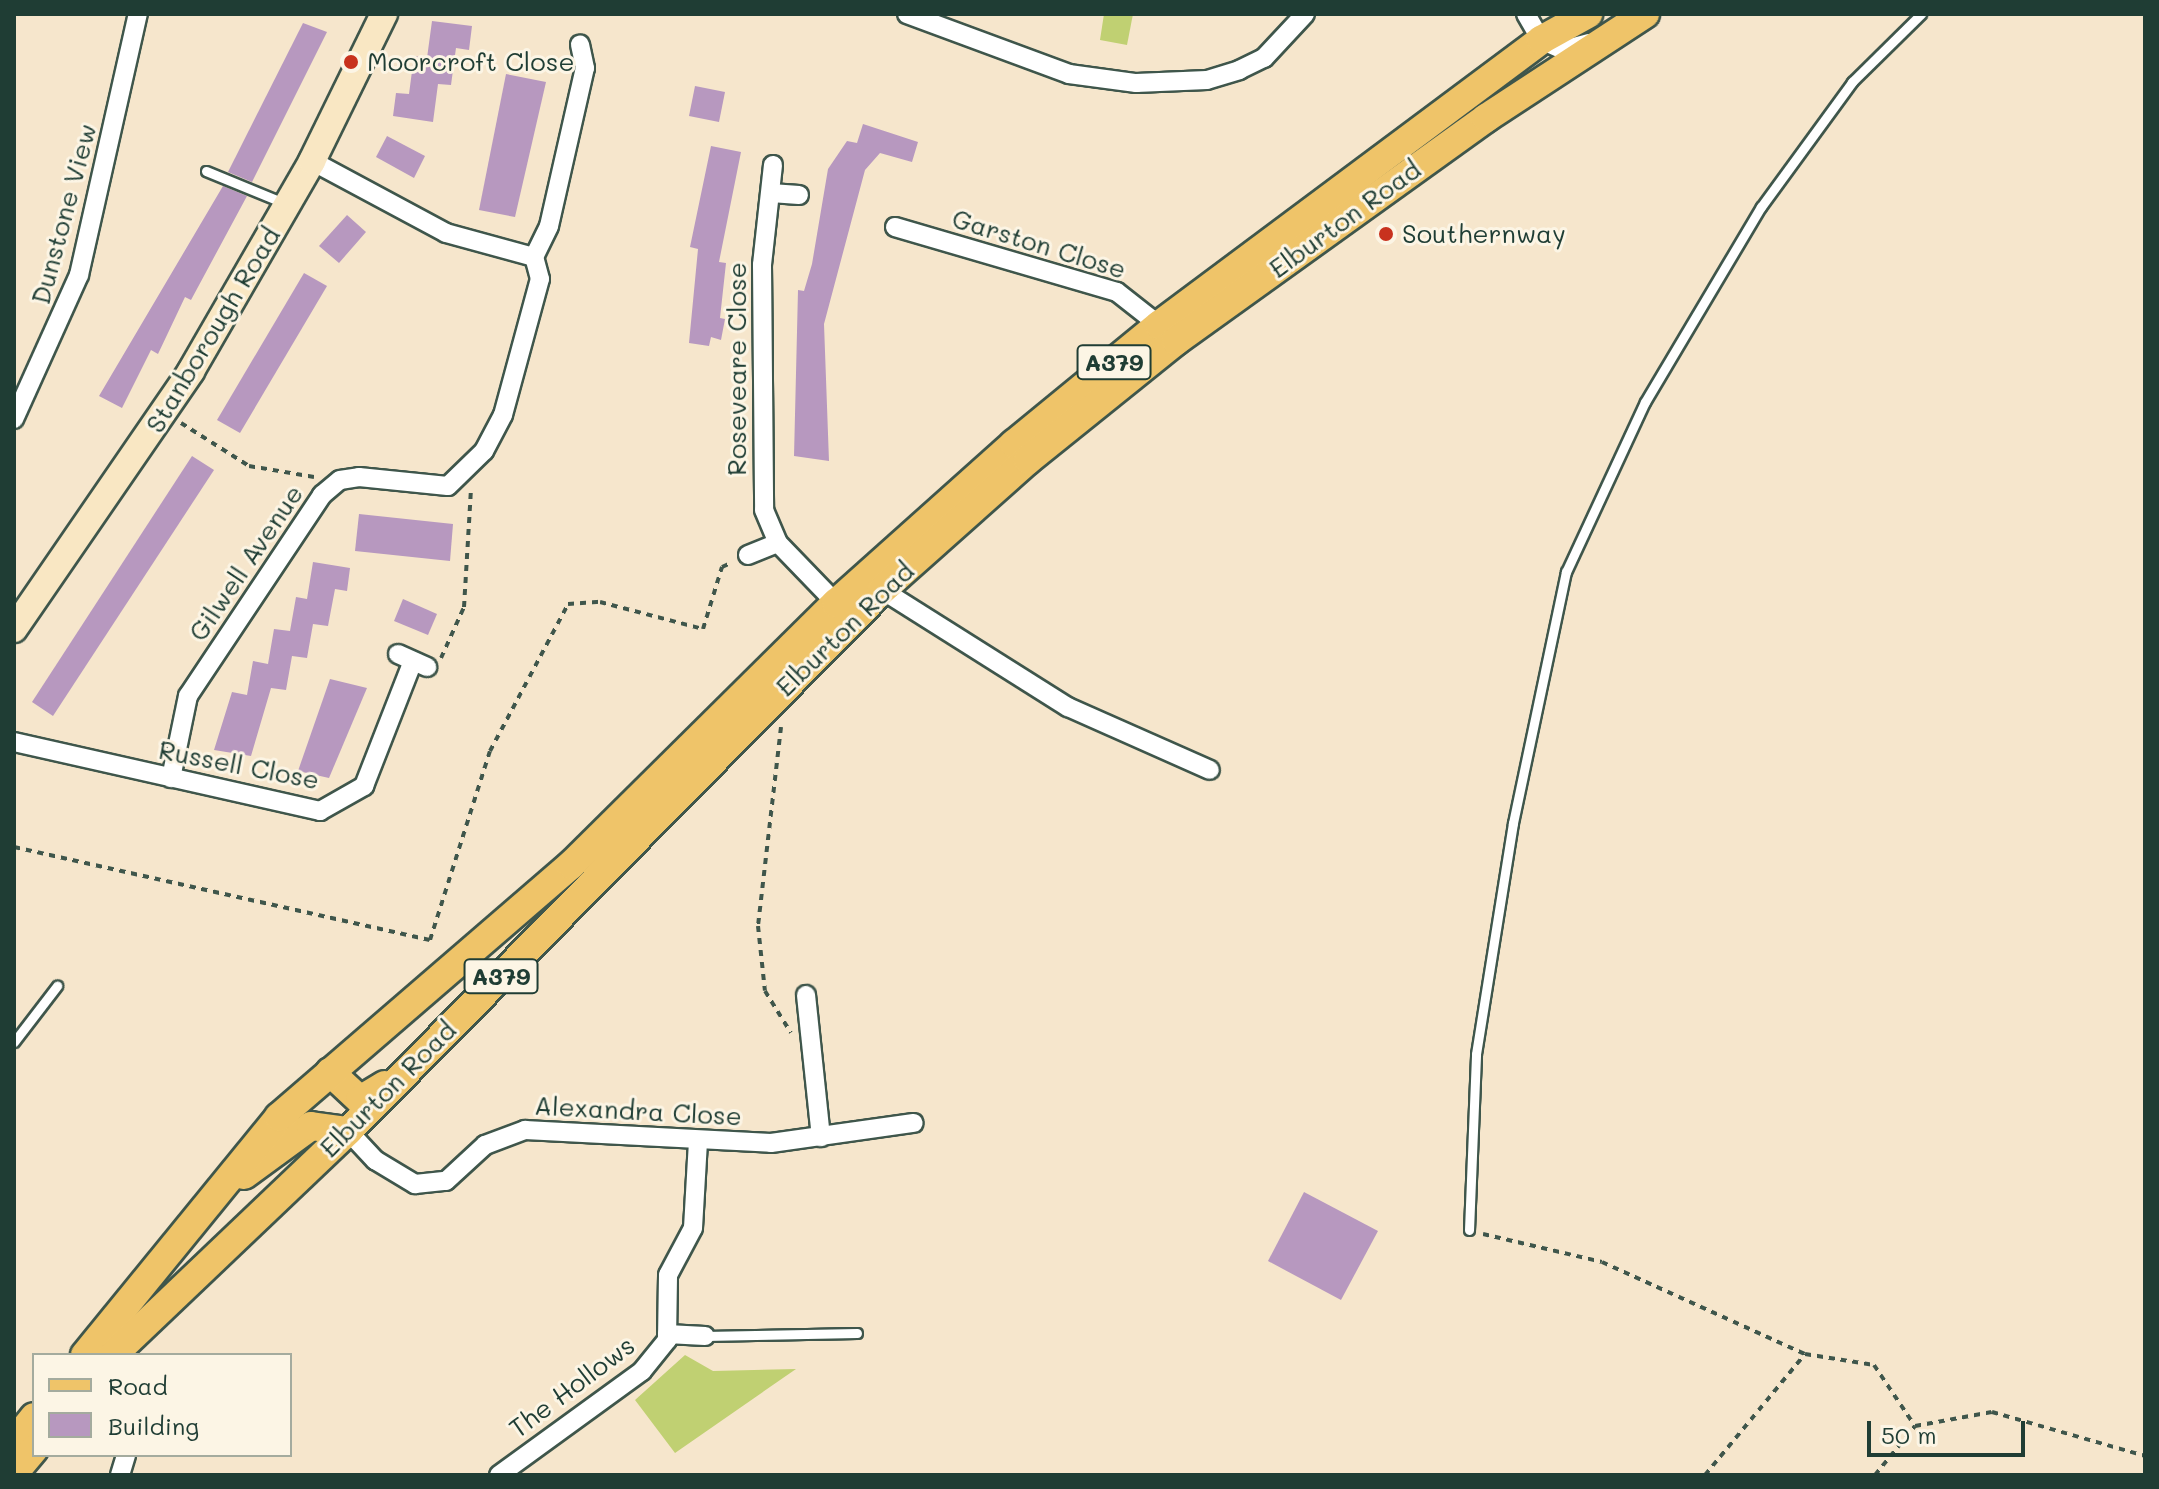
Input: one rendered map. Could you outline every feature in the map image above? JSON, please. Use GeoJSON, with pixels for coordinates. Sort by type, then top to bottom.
{"type":"FeatureCollection","features":[{"type":"Feature","properties":{"kind":"main road","name":"Elburton Road"},"geometry":{"type":"LineString","coordinates":[[87,1353],[279,1117],[571,865],[836,603],[1159,325],[1541,40],[1588,14]]}},
{"type":"Feature","properties":{"kind":"main road","name":"Elburton Road"},"geometry":{"type":"LineString","coordinates":[[128,1350],[882,590],[1176,341],[1645,14]]}},
{"type":"Feature","properties":{"kind":"main road","name":"A379"},"geometry":{"type":"LineString","coordinates":[[330,1072],[350,1096],[371,1098],[435,1043]]}},
{"type":"Feature","properties":{"kind":"main road","name":"A379"},"geometry":{"type":"LineString","coordinates":[[212,1199],[311,1126],[348,1131]]}},
{"type":"Feature","properties":{"kind":"main road"},"geometry":{"type":"LineString","coordinates":[[20,1462],[32,1423]]}},
{"type":"Feature","properties":{"kind":"street","name":"Dunstone View"},"geometry":{"type":"LineString","coordinates":[[14,419],[79,275],[138,14]]}},
{"type":"Feature","properties":{"kind":"street","name":"Stanborough Road"},"geometry":{"type":"LineString","coordinates":[[14,629],[164,412],[312,161],[384,14]]}},
{"type":"Feature","properties":{"kind":"street"},"geometry":{"type":"LineString","coordinates":[[907,14],[1069,74],[1136,83],[1207,80],[1239,70],[1264,58],[1305,14]]}},
{"type":"Feature","properties":{"kind":"street"},"geometry":{"type":"LineString","coordinates":[[1526,14],[1541,40],[1563,50],[1607,38]]}},
{"type":"Feature","properties":{"kind":"street"},"geometry":{"type":"LineString","coordinates":[[468,474],[503,415],[540,279],[534,257],[549,226],[585,68],[580,45]]}},
{"type":"Feature","properties":{"kind":"street"},"geometry":{"type":"LineString","coordinates":[[312,161],[446,233],[534,257]]}},
{"type":"Feature","properties":{"kind":"street","name":"Roseveare Close"},"geometry":{"type":"LineString","coordinates":[[773,165],[762,265],[764,510],[778,543],[836,603]]}},
{"type":"Feature","properties":{"kind":"street"},"geometry":{"type":"LineString","coordinates":[[771,193],[799,195]]}},
{"type":"Feature","properties":{"kind":"street","name":"Garston Close"},"geometry":{"type":"LineString","coordinates":[[895,227],[1117,292],[1159,325]]}},
{"type":"Feature","properties":{"kind":"street","name":"Gilwell Avenue"},"geometry":{"type":"LineString","coordinates":[[171,778],[188,696],[336,483],[359,477],[448,486],[468,474]]}},
{"type":"Feature","properties":{"kind":"street"},"geometry":{"type":"LineString","coordinates":[[748,555],[778,543]]}},
{"type":"Feature","properties":{"kind":"street"},"geometry":{"type":"LineString","coordinates":[[882,590],[1068,707],[1210,770]]}},
{"type":"Feature","properties":{"kind":"street","name":"Russell Close"},"geometry":{"type":"LineString","coordinates":[[14,742],[320,811],[344,803],[364,786],[413,660]]}},
{"type":"Feature","properties":{"kind":"street"},"geometry":{"type":"LineString","coordinates":[[806,995],[821,1137]]}},
{"type":"Feature","properties":{"kind":"street","name":"Alexandra Close"},"geometry":{"type":"LineString","coordinates":[[348,1131],[375,1160],[415,1184],[446,1181],[485,1145],[525,1130],[698,1141],[821,1137],[914,1123]]}},
{"type":"Feature","properties":{"kind":"street","name":"The Hollows"},"geometry":{"type":"LineString","coordinates":[[499,1475],[642,1371],[667,1334],[673,1255],[693,1228],[697,1208],[698,1141]]}},
{"type":"Feature","properties":{"kind":"street","name":"The Hollows"},"geometry":{"type":"LineString","coordinates":[[667,1334],[705,1336]]}},
{"type":"Feature","properties":{"kind":"lane"},"geometry":{"type":"LineString","coordinates":[[1469,1230],[1476,1054],[1513,823],[1566,572],[1645,402],[1761,207],[1852,82],[1921,14]]}},
{"type":"Feature","properties":{"kind":"lane"},"geometry":{"type":"LineString","coordinates":[[206,171],[287,205]]}},
{"type":"Feature","properties":{"kind":"lane"},"geometry":{"type":"LineString","coordinates":[[14,1042],[57,986]]}},
{"type":"Feature","properties":{"kind":"lane"},"geometry":{"type":"LineString","coordinates":[[705,1336],[857,1333]]}},
{"type":"Feature","properties":{"kind":"path"},"geometry":{"type":"LineString","coordinates":[[164,412],[249,466],[336,483]]}},
{"type":"Feature","properties":{"kind":"path"},"geometry":{"type":"LineString","coordinates":[[413,660],[440,659],[464,607],[473,531],[468,474]]}},
{"type":"Feature","properties":{"kind":"path"},"geometry":{"type":"LineString","coordinates":[[14,847],[430,940],[490,751],[568,604],[600,602],[703,629],[722,567],[748,555]]}},
{"type":"Feature","properties":{"kind":"path"},"geometry":{"type":"LineString","coordinates":[[769,705],[785,735],[762,845],[758,926],[765,991],[781,1027],[811,1044]]}},
{"type":"Feature","properties":{"kind":"path"},"geometry":{"type":"LineString","coordinates":[[1469,1230],[1602,1262],[1805,1354],[1874,1365],[1915,1426]]}},
{"type":"Feature","properties":{"kind":"path"},"geometry":{"type":"LineString","coordinates":[[1705,1475],[1805,1354]]}},
{"type":"Feature","properties":{"kind":"path"},"geometry":{"type":"LineString","coordinates":[[1875,1475],[1915,1426],[1992,1412],[2145,1456]]}},
{"type":"Feature","properties":{"kind":"green space"},"geometry":{"type":"Polygon","coordinates":[[[1104,14],[1133,14],[1127,45],[1100,40],[1104,14]]]}},
{"type":"Feature","properties":{"kind":"green space"},"geometry":{"type":"Polygon","coordinates":[[[685,1355],[713,1371],[796,1369],[675,1453],[635,1400],[685,1355]]]}},
{"type":"Feature","properties":{"kind":"building"},"geometry":{"type":"Polygon","coordinates":[[[432,21],[472,26],[469,50],[456,48],[451,85],[438,84],[433,122],[393,116],[396,93],[409,94],[414,56],[427,58],[432,21]]]}},
{"type":"Feature","properties":{"kind":"building"},"geometry":{"type":"Polygon","coordinates":[[[303,23],[327,32],[252,182],[228,172],[303,23]]]}},
{"type":"Feature","properties":{"kind":"building"},"geometry":{"type":"Polygon","coordinates":[[[506,74],[546,82],[515,217],[479,210],[506,74]]]}},
{"type":"Feature","properties":{"kind":"building"},"geometry":{"type":"Polygon","coordinates":[[[695,86],[725,92],[719,122],[689,116],[695,86]]]}},
{"type":"Feature","properties":{"kind":"building"},"geometry":{"type":"Polygon","coordinates":[[[863,124],[918,142],[912,162],[880,153],[865,170],[824,324],[829,461],[794,456],[798,290],[804,291],[812,264],[828,169],[847,141],[857,143],[863,124]]]}},
{"type":"Feature","properties":{"kind":"building"},"geometry":{"type":"Polygon","coordinates":[[[387,136],[425,156],[414,178],[376,157],[387,136]]]}},
{"type":"Feature","properties":{"kind":"building"},"geometry":{"type":"Polygon","coordinates":[[[711,146],[741,152],[719,262],[726,263],[720,318],[725,319],[721,340],[711,337],[709,346],[689,343],[698,249],[690,247],[711,146]]]}},
{"type":"Feature","properties":{"kind":"building"},"geometry":{"type":"Polygon","coordinates":[[[223,186],[247,196],[191,300],[185,297],[158,354],[151,350],[122,408],[99,396],[223,186]]]}},
{"type":"Feature","properties":{"kind":"building"},"geometry":{"type":"Polygon","coordinates":[[[347,215],[366,232],[339,263],[319,246],[347,215]]]}},
{"type":"Feature","properties":{"kind":"building"},"geometry":{"type":"Polygon","coordinates":[[[304,273],[327,286],[240,433],[217,420],[304,273]]]}},
{"type":"Feature","properties":{"kind":"building"},"geometry":{"type":"Polygon","coordinates":[[[192,456],[214,470],[53,716],[32,702],[192,456]]]}},
{"type":"Feature","properties":{"kind":"building"},"geometry":{"type":"Polygon","coordinates":[[[359,514],[453,524],[450,561],[355,551],[359,514]]]}},
{"type":"Feature","properties":{"kind":"building"},"geometry":{"type":"Polygon","coordinates":[[[313,562],[350,568],[347,591],[335,589],[328,626],[313,624],[307,658],[292,656],[286,690],[271,688],[251,756],[214,750],[232,692],[247,695],[253,661],[268,664],[274,629],[290,631],[296,597],[307,599],[313,562]]]}},
{"type":"Feature","properties":{"kind":"building"},"geometry":{"type":"Polygon","coordinates":[[[403,599],[437,614],[428,635],[394,621],[403,599]]]}},
{"type":"Feature","properties":{"kind":"building"},"geometry":{"type":"Polygon","coordinates":[[[330,679],[367,688],[329,778],[298,771],[330,679]]]}},
{"type":"Feature","properties":{"kind":"building"},"geometry":{"type":"Polygon","coordinates":[[[1304,1192],[1378,1231],[1341,1300],[1268,1261],[1304,1192]]]}},
{"type":"Feature","properties":{"kind":"place","name":"Moorcroft Close"},"geometry":{"type":"Point","coordinates":[351,62]}},
{"type":"Feature","properties":{"kind":"place","name":"Southernway"},"geometry":{"type":"Point","coordinates":[1386,234]}}]}
